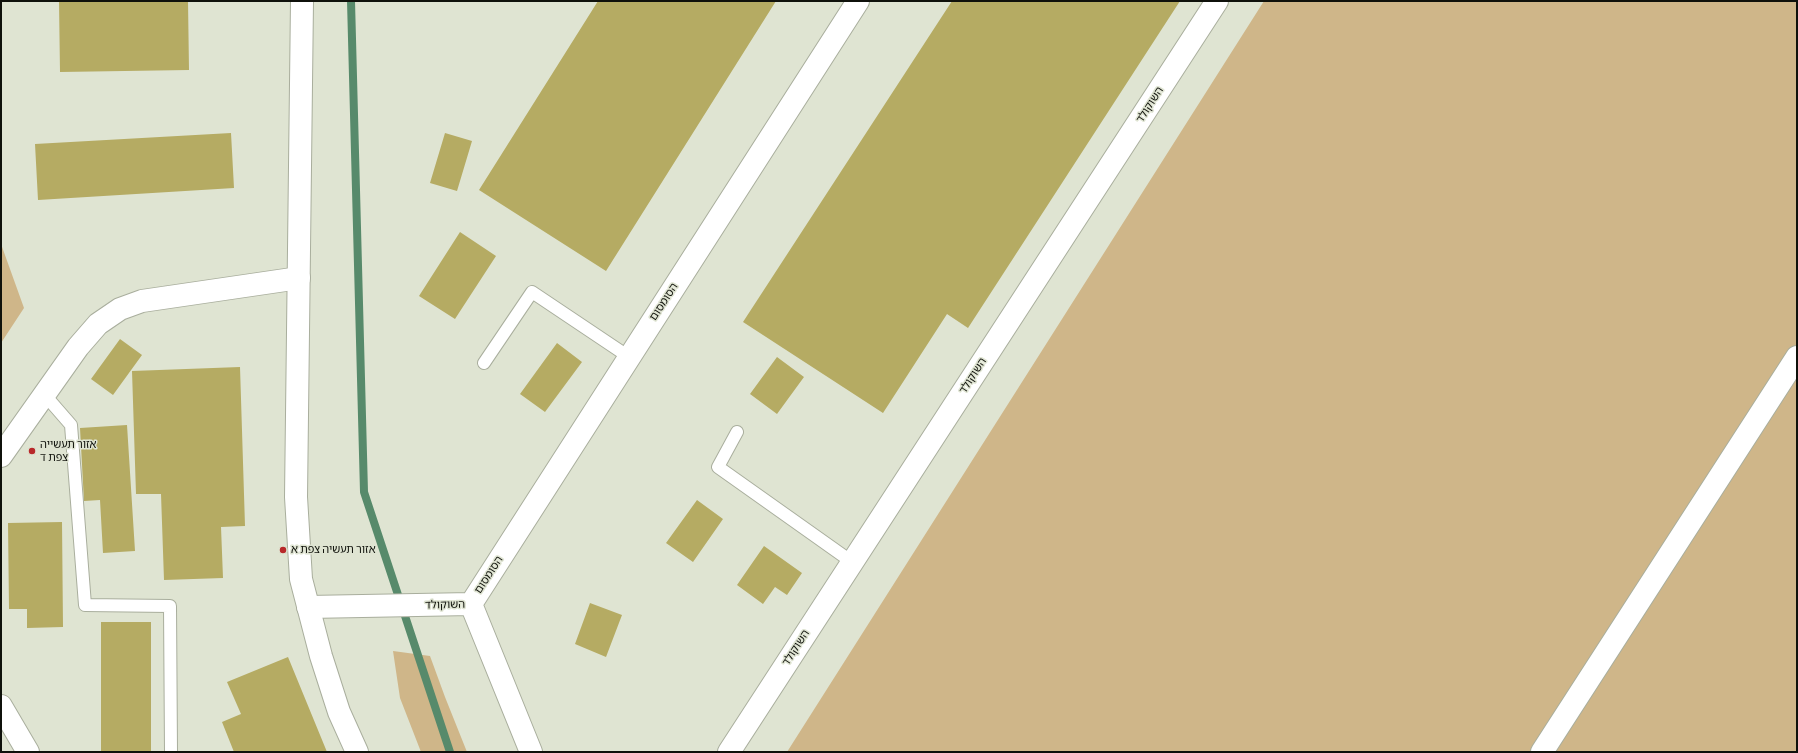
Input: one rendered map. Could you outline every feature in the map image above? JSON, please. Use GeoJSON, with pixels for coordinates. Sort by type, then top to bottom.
{"type":"FeatureCollection","features":[{"type":"Feature","properties":{"kind":"street"},"geometry":{"type":"LineString","coordinates":[[302,1],[296,497],[301,579],[339,712],[357,752]]}},
{"type":"Feature","properties":{"kind":"street","name":"הסומסום"},"geometry":{"type":"LineString","coordinates":[[471,604],[858,1]]}},
{"type":"Feature","properties":{"kind":"street","name":"השוקולד"},"geometry":{"type":"LineString","coordinates":[[729,752],[1217,1]]}},
{"type":"Feature","properties":{"kind":"street"},"geometry":{"type":"LineString","coordinates":[[1,456],[78,347],[98,324],[120,309],[142,301],[299,278]]}},
{"type":"Feature","properties":{"kind":"street"},"geometry":{"type":"LineString","coordinates":[[1542,752],[1797,357]]}},
{"type":"Feature","properties":{"kind":"street","name":"השוקולד"},"geometry":{"type":"LineString","coordinates":[[308,607],[471,604],[531,752]]}},
{"type":"Feature","properties":{"kind":"street"},"geometry":{"type":"LineString","coordinates":[[1,706],[28,752]]}},
{"type":"Feature","properties":{"kind":"lane"},"geometry":{"type":"LineString","coordinates":[[484,363],[532,292],[629,357]]}},
{"type":"Feature","properties":{"kind":"lane"},"geometry":{"type":"LineString","coordinates":[[44,394],[71,425],[85,605],[170,606],[170,752]]}},
{"type":"Feature","properties":{"kind":"lane"},"geometry":{"type":"LineString","coordinates":[[737,432],[718,467],[852,562]]}},
{"type":"Feature","properties":{"kind":"shaded area"},"geometry":{"type":"Polygon","coordinates":[[[1264,1],[1797,1],[1797,752],[787,752],[1264,1]]]}},
{"type":"Feature","properties":{"kind":"shaded area"},"geometry":{"type":"Polygon","coordinates":[[[1,244],[24,308],[1,343],[1,244]]]}},
{"type":"Feature","properties":{"kind":"shaded area"},"geometry":{"type":"Polygon","coordinates":[[[393,651],[430,656],[467,752],[421,752],[400,698],[393,651]]]}},
{"type":"Feature","properties":{"kind":"building"},"geometry":{"type":"Polygon","coordinates":[[[59,1],[188,1],[189,70],[60,72],[59,1]]]}},
{"type":"Feature","properties":{"kind":"building"},"geometry":{"type":"Polygon","coordinates":[[[598,1],[776,1],[606,271],[479,190],[598,1]]]}},
{"type":"Feature","properties":{"kind":"building"},"geometry":{"type":"Polygon","coordinates":[[[952,1],[1180,1],[968,328],[947,314],[883,413],[743,322],[952,1]]]}},
{"type":"Feature","properties":{"kind":"building"},"geometry":{"type":"Polygon","coordinates":[[[231,133],[234,188],[38,200],[35,144],[231,133]]]}},
{"type":"Feature","properties":{"kind":"building"},"geometry":{"type":"Polygon","coordinates":[[[445,133],[472,141],[457,191],[430,183],[445,133]]]}},
{"type":"Feature","properties":{"kind":"building"},"geometry":{"type":"Polygon","coordinates":[[[460,232],[496,256],[455,319],[419,296],[460,232]]]}},
{"type":"Feature","properties":{"kind":"building"},"geometry":{"type":"Polygon","coordinates":[[[120,339],[142,355],[113,395],[91,379],[120,339]]]}},
{"type":"Feature","properties":{"kind":"building"},"geometry":{"type":"Polygon","coordinates":[[[557,343],[582,362],[545,412],[520,394],[557,343]]]}},
{"type":"Feature","properties":{"kind":"building"},"geometry":{"type":"Polygon","coordinates":[[[777,357],[804,377],[777,414],[750,394],[777,357]]]}},
{"type":"Feature","properties":{"kind":"building"},"geometry":{"type":"Polygon","coordinates":[[[240,367],[245,526],[221,527],[223,578],[164,580],[161,494],[136,494],[132,371],[240,367]]]}},
{"type":"Feature","properties":{"kind":"building"},"geometry":{"type":"Polygon","coordinates":[[[127,425],[135,551],[103,553],[100,500],[84,501],[80,428],[127,425]]]}},
{"type":"Feature","properties":{"kind":"building"},"geometry":{"type":"Polygon","coordinates":[[[697,500],[723,519],[693,562],[666,543],[697,500]]]}},
{"type":"Feature","properties":{"kind":"building"},"geometry":{"type":"Polygon","coordinates":[[[62,522],[63,627],[27,628],[27,609],[9,609],[8,523],[62,522]]]}},
{"type":"Feature","properties":{"kind":"building"},"geometry":{"type":"Polygon","coordinates":[[[764,546],[802,573],[787,595],[775,587],[763,604],[737,585],[764,546]]]}},
{"type":"Feature","properties":{"kind":"building"},"geometry":{"type":"Polygon","coordinates":[[[590,603],[622,615],[606,657],[575,644],[590,603]]]}},
{"type":"Feature","properties":{"kind":"building"},"geometry":{"type":"Polygon","coordinates":[[[101,622],[151,622],[151,752],[101,752],[101,622]]]}},
{"type":"Feature","properties":{"kind":"building"},"geometry":{"type":"Polygon","coordinates":[[[288,657],[327,752],[234,752],[222,722],[241,714],[227,682],[288,657]]]}},
{"type":"Feature","properties":{"kind":"waterway"},"geometry":{"type":"LineString","coordinates":[[351,1],[364,492],[450,752]]}},
{"type":"Feature","properties":{"kind":"place","name":"אזור תעשייה צפת ד"},"geometry":{"type":"Point","coordinates":[32,451]}},
{"type":"Feature","properties":{"kind":"place","name":"אזור תעשיה צפת א"},"geometry":{"type":"Point","coordinates":[283,550]}}]}
